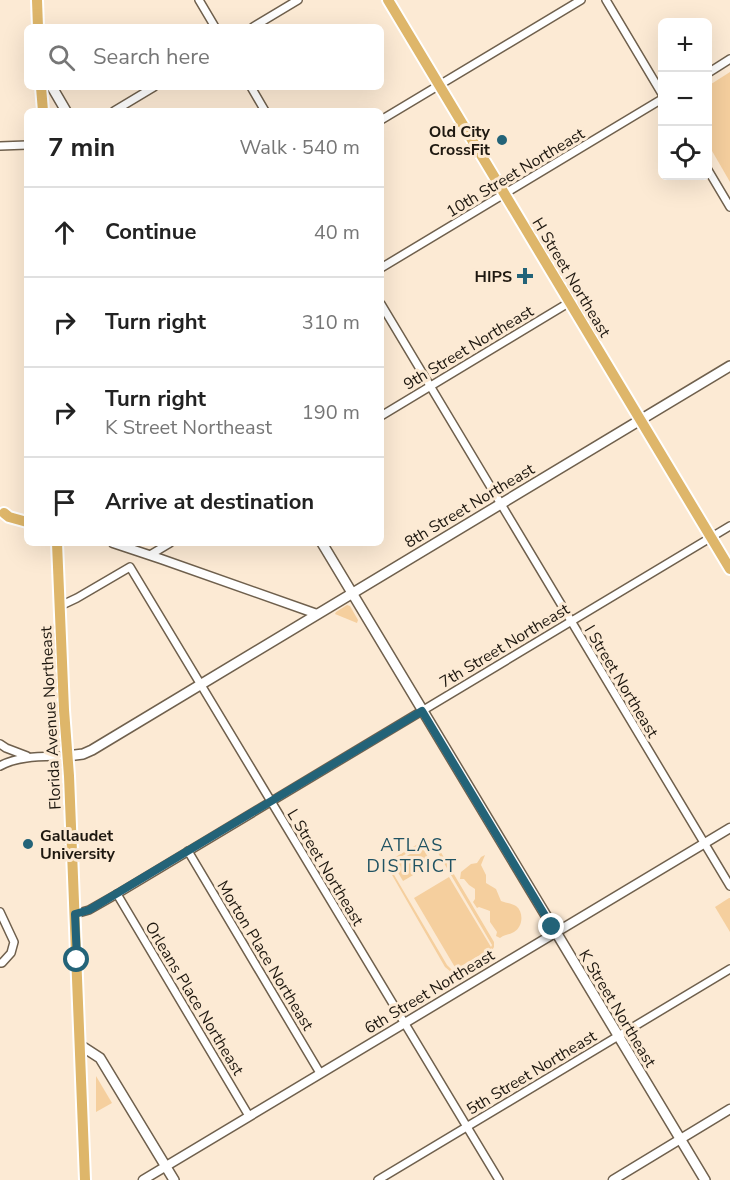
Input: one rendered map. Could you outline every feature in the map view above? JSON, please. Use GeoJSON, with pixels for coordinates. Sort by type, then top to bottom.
{"type":"FeatureCollection","features":[{"type":"Feature","properties":{"kind":"main road"},"geometry":{"type":"LineString","coordinates":[[37,0],[38,24]]}},
{"type":"Feature","properties":{"kind":"main road","name":"H Street Northeast"},"geometry":{"type":"LineString","coordinates":[[388,0],[730,569]]}},
{"type":"Feature","properties":{"kind":"main road"},"geometry":{"type":"LineString","coordinates":[[41,90],[43,108]]}},
{"type":"Feature","properties":{"kind":"main road"},"geometry":{"type":"LineString","coordinates":[[54,90],[64,108]]}},
{"type":"Feature","properties":{"kind":"main road","name":"8th Street Northeast"},"geometry":{"type":"LineString","coordinates":[[67,756],[92,750],[730,366]]}},
{"type":"Feature","properties":{"kind":"main road"},"geometry":{"type":"LineString","coordinates":[[2,513],[9,518],[24,520]]}},
{"type":"Feature","properties":{"kind":"main road","name":"Florida Avenue Northeast"},"geometry":{"type":"LineString","coordinates":[[57,546],[85,1180]]}},
{"type":"Feature","properties":{"kind":"main road","name":"K Street Northeast"},"geometry":{"type":"LineString","coordinates":[[324,546],[705,1180]]}},
{"type":"Feature","properties":{"kind":"main road"},"geometry":{"type":"LineString","coordinates":[[80,1045],[100,1058],[174,1180]]}},
{"type":"Feature","properties":{"kind":"street"},"geometry":{"type":"LineString","coordinates":[[199,0],[213,24]]}},
{"type":"Feature","properties":{"kind":"street"},"geometry":{"type":"LineString","coordinates":[[384,118],[581,0]]}},
{"type":"Feature","properties":{"kind":"street"},"geometry":{"type":"LineString","coordinates":[[606,0],[658,86]]}},
{"type":"Feature","properties":{"kind":"street"},"geometry":{"type":"LineString","coordinates":[[258,24],[295,1]]}},
{"type":"Feature","properties":{"kind":"street"},"geometry":{"type":"LineString","coordinates":[[710,72],[730,59]]}},
{"type":"Feature","properties":{"kind":"street"},"geometry":{"type":"LineString","coordinates":[[119,108],[149,90]]}},
{"type":"Feature","properties":{"kind":"street"},"geometry":{"type":"LineString","coordinates":[[253,90],[263,108]]}},
{"type":"Feature","properties":{"kind":"street","name":"10th Street Northeast"},"geometry":{"type":"LineString","coordinates":[[384,266],[658,102]]}},
{"type":"Feature","properties":{"kind":"street"},"geometry":{"type":"LineString","coordinates":[[0,146],[24,145]]}},
{"type":"Feature","properties":{"kind":"street"},"geometry":{"type":"LineString","coordinates":[[712,177],[730,206]]}},
{"type":"Feature","properties":{"kind":"street","name":"9th Street Northeast"},"geometry":{"type":"LineString","coordinates":[[384,414],[570,302]]}},
{"type":"Feature","properties":{"kind":"street","name":"I Street Northeast"},"geometry":{"type":"LineString","coordinates":[[384,309],[730,886]]}},
{"type":"Feature","properties":{"kind":"street","name":"7th Street Northeast"},"geometry":{"type":"LineString","coordinates":[[75,914],[89,910],[117,894],[730,526]]}},
{"type":"Feature","properties":{"kind":"street"},"geometry":{"type":"LineString","coordinates":[[124,546],[317,614]]}},
{"type":"Feature","properties":{"kind":"street"},"geometry":{"type":"LineString","coordinates":[[150,555],[165,546]]}},
{"type":"Feature","properties":{"kind":"street","name":"L Street Northeast"},"geometry":{"type":"LineString","coordinates":[[60,606],[130,567],[499,1180]]}},
{"type":"Feature","properties":{"kind":"street"},"geometry":{"type":"LineString","coordinates":[[0,744],[29,757]]}},
{"type":"Feature","properties":{"kind":"street"},"geometry":{"type":"LineString","coordinates":[[0,766],[9,760],[29,757],[67,756]]}},
{"type":"Feature","properties":{"kind":"street","name":"6th Street Northeast"},"geometry":{"type":"LineString","coordinates":[[143,1180],[730,828]]}},
{"type":"Feature","properties":{"kind":"street","name":"Morton Place Northeast"},"geometry":{"type":"LineString","coordinates":[[188,851],[320,1073]]}},
{"type":"Feature","properties":{"kind":"street","name":"Orleans Place Northeast"},"geometry":{"type":"LineString","coordinates":[[117,894],[249,1116]]}},
{"type":"Feature","properties":{"kind":"street"},"geometry":{"type":"LineString","coordinates":[[0,912],[14,942],[11,953],[0,963]]}},
{"type":"Feature","properties":{"kind":"street","name":"5th Street Northeast"},"geometry":{"type":"LineString","coordinates":[[378,1180],[730,969]]}},
{"type":"Feature","properties":{"kind":"street"},"geometry":{"type":"LineString","coordinates":[[613,1180],[730,1109]]}},
{"type":"Feature","properties":{"kind":"shaded area"},"geometry":{"type":"Polygon","coordinates":[[[730,72],[730,182],[712,151],[712,83],[730,72]]]}},
{"type":"Feature","properties":{"kind":"shaded area"},"geometry":{"type":"Polygon","coordinates":[[[347,605],[350,606],[358,620],[357,623],[335,614],[347,605]]]}},
{"type":"Feature","properties":{"kind":"shaded area"},"geometry":{"type":"Polygon","coordinates":[[[425,840],[436,844],[494,942],[491,952],[460,972],[451,972],[445,967],[388,868],[392,859],[425,840]],[[428,842],[424,843],[394,861],[390,868],[447,965],[451,969],[459,970],[490,949],[456,969],[414,898],[449,877],[491,947],[492,945],[434,846],[428,842]]]}},
{"type":"Feature","properties":{"kind":"shaded area"},"geometry":{"type":"Polygon","coordinates":[[[422,847],[432,864],[403,881],[393,864],[422,847]]]}},
{"type":"Feature","properties":{"kind":"shaded area"},"geometry":{"type":"Polygon","coordinates":[[[485,855],[481,865],[486,875],[486,883],[496,889],[501,901],[516,906],[521,916],[521,923],[517,930],[500,938],[496,936],[497,932],[490,922],[490,911],[477,908],[473,902],[475,889],[464,879],[460,879],[461,872],[471,864],[477,863],[485,855]]]}},
{"type":"Feature","properties":{"kind":"shaded area"},"geometry":{"type":"Polygon","coordinates":[[[730,898],[730,932],[715,907],[730,898]]]}},
{"type":"Feature","properties":{"kind":"shaded area"},"geometry":{"type":"Polygon","coordinates":[[[96,1076],[112,1103],[96,1112],[96,1076]]]}},
{"type":"Feature","properties":{"kind":"place","name":"Old City CrossFit"},"geometry":{"type":"Point","coordinates":[502,140]}},
{"type":"Feature","properties":{"kind":"place","name":"HIPS"},"geometry":{"type":"Point","coordinates":[525,276]}},
{"type":"Feature","properties":{"kind":"place","name":"Gallaudet University"},"geometry":{"type":"Point","coordinates":[28,844]}},
{"type":"Feature","properties":{"kind":"district","name":"ATLAS DISTRICT"},"geometry":{"type":"Point","coordinates":[412,855]}},
{"type":"Feature","properties":{"kind":"route"},"geometry":{"type":"LineString","coordinates":[[77,960],[75,914],[89,910],[422,711],[552,927]]}}]}
